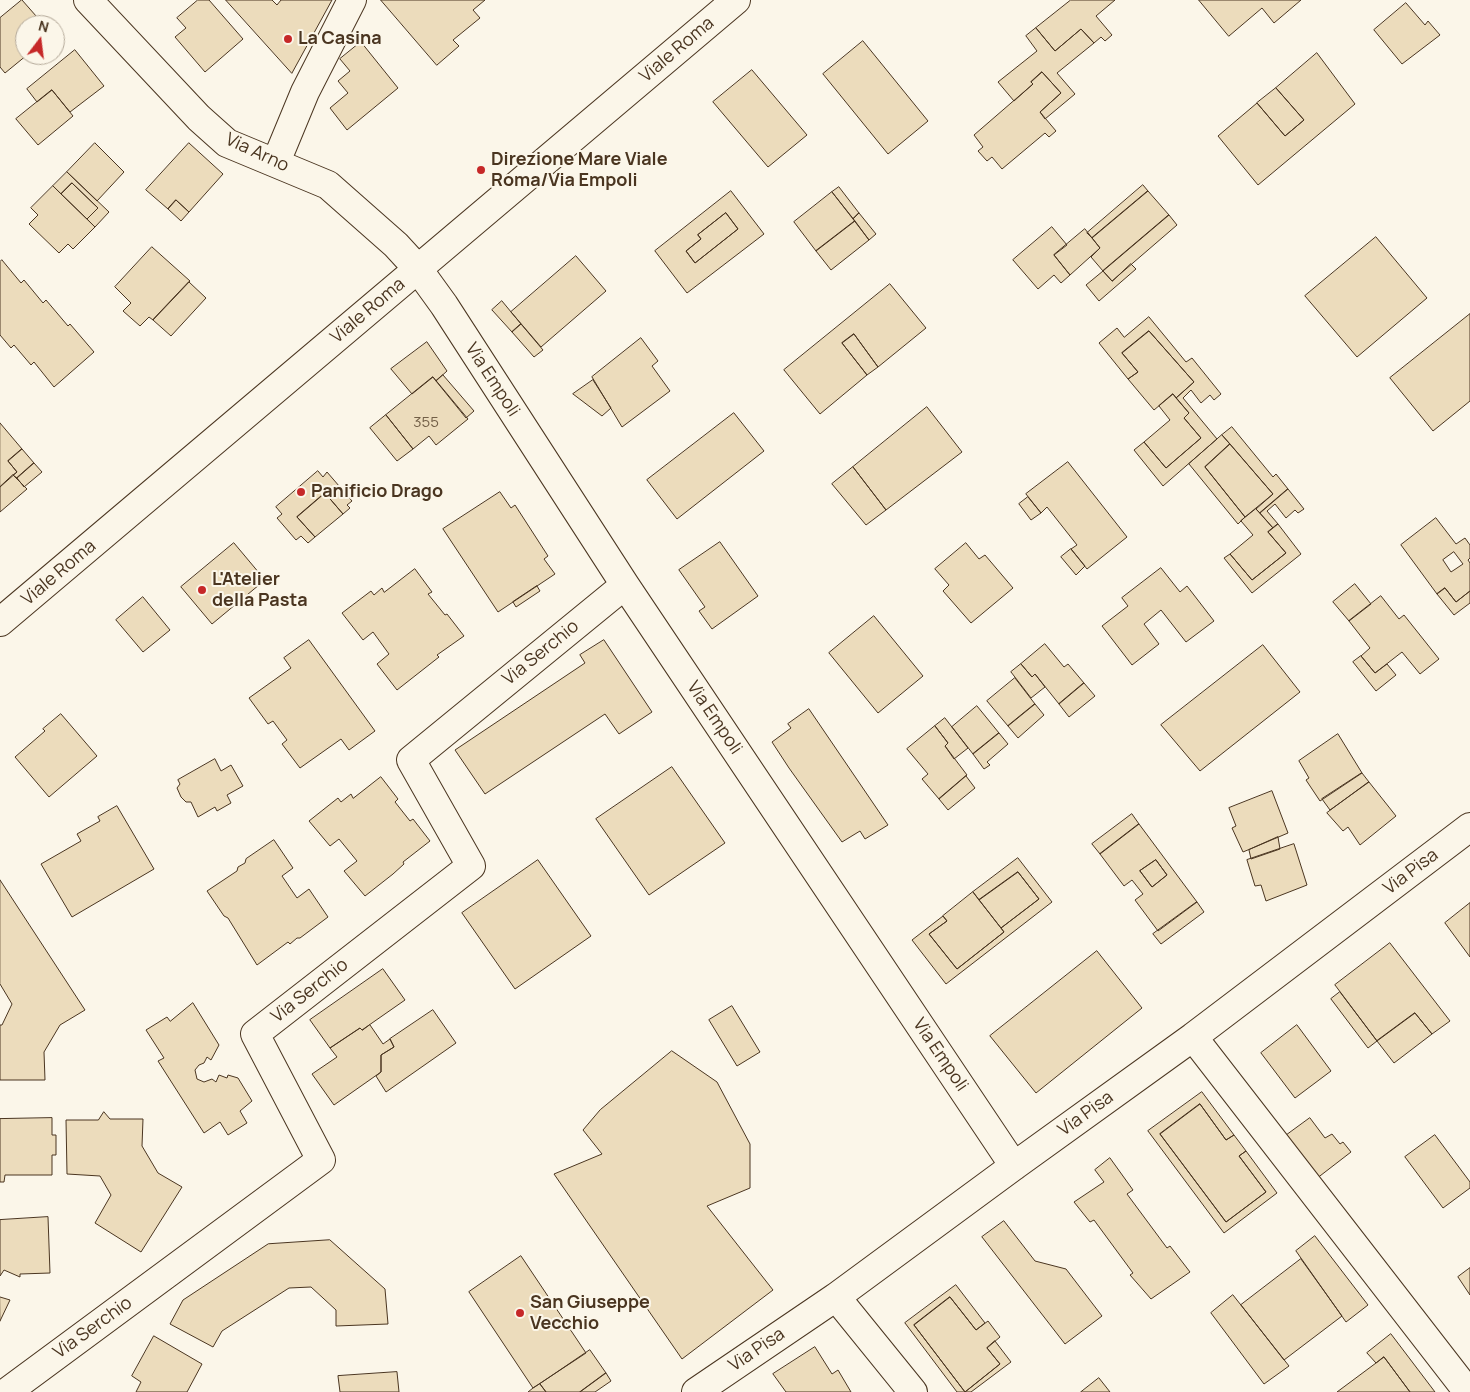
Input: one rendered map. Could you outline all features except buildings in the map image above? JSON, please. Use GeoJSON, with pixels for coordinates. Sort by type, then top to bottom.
{"type":"FeatureCollection","features":[{"type":"Feature","properties":{"kind":"street","name":"Via Arno"},"geometry":{"type":"LineString","coordinates":[[88,0],[199,118],[228,143],[328,185],[396,245],[418,269]]}},
{"type":"Feature","properties":{"kind":"street"},"geometry":{"type":"LineString","coordinates":[[276,162],[305,92],[352,0]]}},
{"type":"Feature","properties":{"kind":"street","name":"Viale Roma"},"geometry":{"type":"LineString","coordinates":[[0,622],[736,0]]}},
{"type":"Feature","properties":{"kind":"street","name":"Via Empoli"},"geometry":{"type":"LineString","coordinates":[[418,269],[444,304],[625,585],[1014,1166]]}},
{"type":"Feature","properties":{"kind":"street","name":"Via Serchio"},"geometry":{"type":"LineString","coordinates":[[7,1392],[321,1160],[255,1034],[471,866],[411,760],[625,585]]}},
{"type":"Feature","properties":{"kind":"street","name":"Via Pisa"},"geometry":{"type":"LineString","coordinates":[[696,1392],[836,1296],[1193,1037],[1470,827]]}},
{"type":"Feature","properties":{"kind":"street"},"geometry":{"type":"LineString","coordinates":[[1193,1037],[1468,1392]]}},
{"type":"Feature","properties":{"kind":"street"},"geometry":{"type":"LineString","coordinates":[[836,1296],[913,1392]]}},
{"type":"Feature","properties":{"kind":"place","name":"La Casina"},"geometry":{"type":"Point","coordinates":[288,39]}},
{"type":"Feature","properties":{"kind":"place","name":"Direzione Mare Viale Roma/Via Empoli"},"geometry":{"type":"Point","coordinates":[481,170]}},
{"type":"Feature","properties":{"kind":"place","name":"Panificio Drago"},"geometry":{"type":"Point","coordinates":[301,492]}},
{"type":"Feature","properties":{"kind":"place","name":"L'Atelier della Pasta"},"geometry":{"type":"Point","coordinates":[202,590]}},
{"type":"Feature","properties":{"kind":"place","name":"San Giuseppe Vecchio"},"geometry":{"type":"Point","coordinates":[520,1313]}}]}
